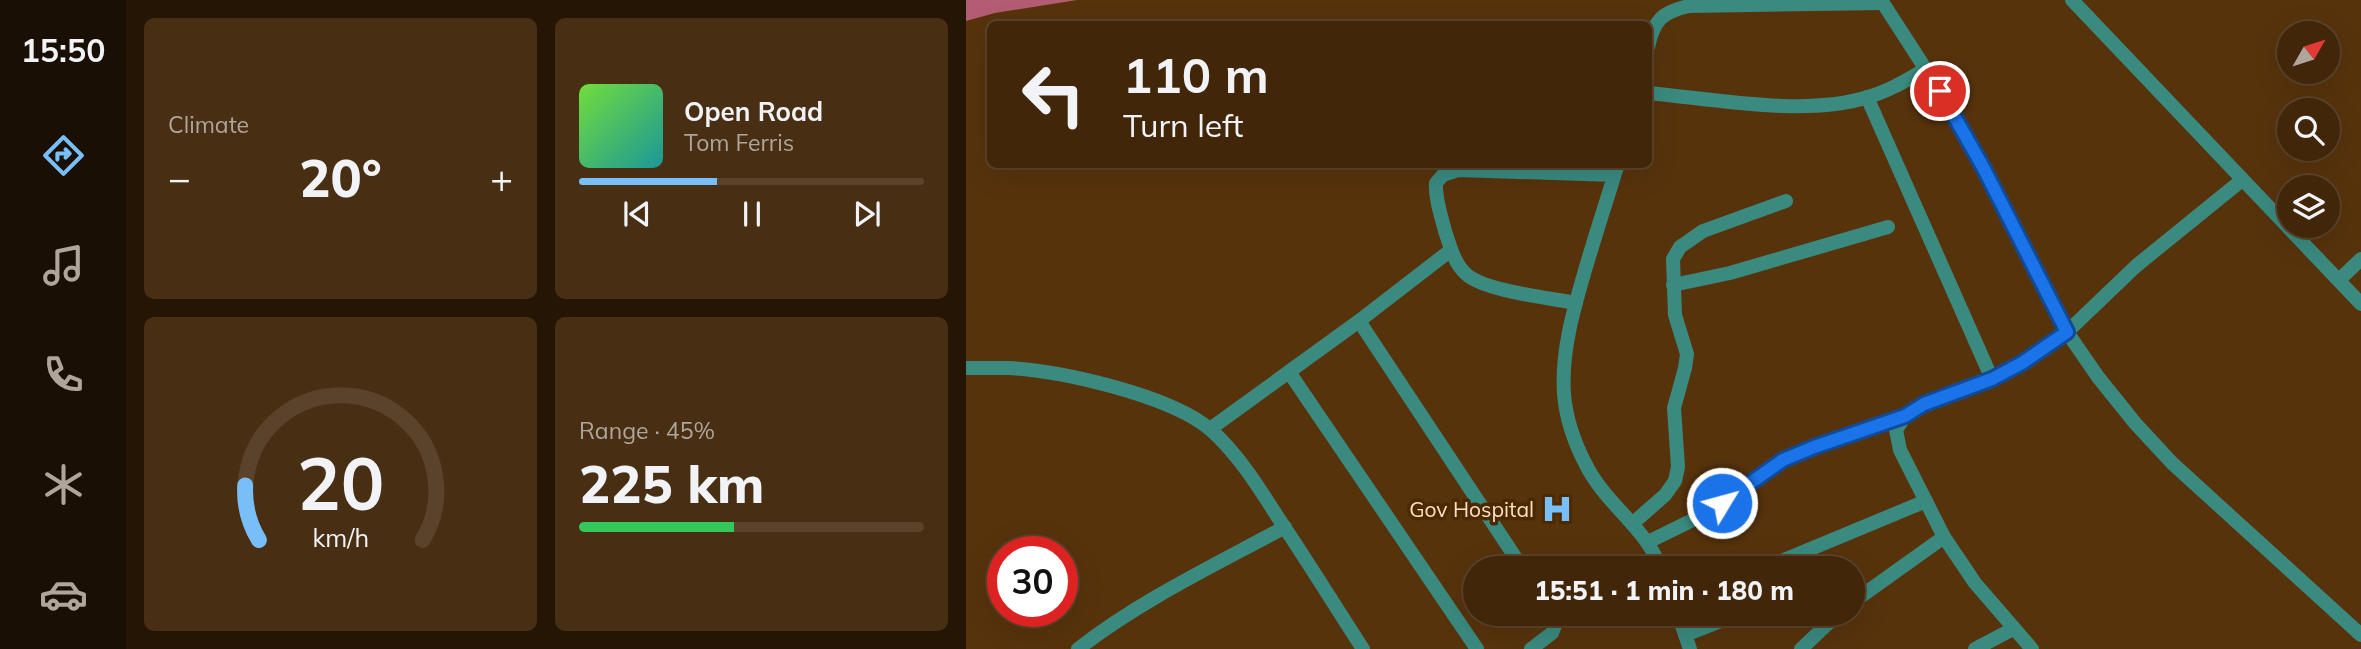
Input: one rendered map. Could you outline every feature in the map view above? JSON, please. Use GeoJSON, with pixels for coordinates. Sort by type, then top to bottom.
{"type":"FeatureCollection","features":[{"type":"Feature","properties":{"kind":"street"},"geometry":{"type":"LineString","coordinates":[[2073,0],[2361,304]]}},
{"type":"Feature","properties":{"kind":"street"},"geometry":{"type":"LineString","coordinates":[[1652,36],[1658,19],[1671,10],[1689,6],[1882,2],[1954,113],[2067,332],[2098,377],[2172,463],[2361,635]]}},
{"type":"Feature","properties":{"kind":"street"},"geometry":{"type":"LineString","coordinates":[[1652,93],[1790,106],[1821,106],[1867,97],[1893,88],[1926,69]]}},
{"type":"Feature","properties":{"kind":"street"},"geometry":{"type":"LineString","coordinates":[[1867,97],[1992,379]]}},
{"type":"Feature","properties":{"kind":"street"},"geometry":{"type":"LineString","coordinates":[[1576,303],[1489,286],[1464,273],[1451,250],[1435,194],[1436,183],[1443,175],[1458,170],[1616,170],[1576,303],[1565,351],[1564,394],[1570,426],[1585,464],[1601,491],[1648,542],[1655,556]]}},
{"type":"Feature","properties":{"kind":"street"},"geometry":{"type":"LineString","coordinates":[[1648,542],[1707,513],[1783,460],[1905,416],[1924,404],[1992,379],[2022,363],[2067,332],[2136,266],[2242,180]]}},
{"type":"Feature","properties":{"kind":"street"},"geometry":{"type":"LineString","coordinates":[[1632,524],[1665,495],[1675,481],[1678,467],[1674,408],[1686,354],[1675,315],[1673,259],[1690,237],[1703,230],[1786,201]]}},
{"type":"Feature","properties":{"kind":"street"},"geometry":{"type":"LineString","coordinates":[[1673,285],[1730,273],[1888,227]]}},
{"type":"Feature","properties":{"kind":"street"},"geometry":{"type":"LineString","coordinates":[[1210,429],[1359,321],[1451,250]]}},
{"type":"Feature","properties":{"kind":"street"},"geometry":{"type":"LineString","coordinates":[[2339,280],[2361,259]]}},
{"type":"Feature","properties":{"kind":"street"},"geometry":{"type":"LineString","coordinates":[[1359,321],[1514,556]]}},
{"type":"Feature","properties":{"kind":"street"},"geometry":{"type":"LineString","coordinates":[[966,369],[1022,370],[1108,386],[1157,401],[1210,429],[1244,465],[1363,649]]}},
{"type":"Feature","properties":{"kind":"street"},"geometry":{"type":"LineString","coordinates":[[1289,372],[1477,649]]}},
{"type":"Feature","properties":{"kind":"street"},"geometry":{"type":"LineString","coordinates":[[1905,416],[1896,430],[1900,450],[1944,537],[1976,583],[2032,649]]}},
{"type":"Feature","properties":{"kind":"street"},"geometry":{"type":"LineString","coordinates":[[1794,556],[1926,501]]}},
{"type":"Feature","properties":{"kind":"street"},"geometry":{"type":"LineString","coordinates":[[1078,649],[1170,589],[1285,527]]}},
{"type":"Feature","properties":{"kind":"street"},"geometry":{"type":"LineString","coordinates":[[1865,594],[1944,537]]}},
{"type":"Feature","properties":{"kind":"street"},"geometry":{"type":"LineString","coordinates":[[1531,649],[1552,633],[1555,626]]}},
{"type":"Feature","properties":{"kind":"street"},"geometry":{"type":"LineString","coordinates":[[1688,642],[1717,626]]}},
{"type":"Feature","properties":{"kind":"street"},"geometry":{"type":"LineString","coordinates":[[1801,649],[1825,626]]}},
{"type":"Feature","properties":{"kind":"street"},"geometry":{"type":"LineString","coordinates":[[1975,649],[2013,629]]}},
{"type":"Feature","properties":{"kind":"shaded area"},"geometry":{"type":"Polygon","coordinates":[[[966,0],[1077,0],[995,13],[966,21],[966,0]]]}},
{"type":"Feature","properties":{"kind":"place","name":"Gov Hospital"},"geometry":{"type":"Point","coordinates":[1557,509]}},
{"type":"Feature","properties":{"kind":"route"},"geometry":{"type":"LineString","coordinates":[[1722,503],[1783,460],[1905,416],[1924,404],[1992,379],[2022,363],[2067,332],[1983,167],[1940,91]]}}]}
